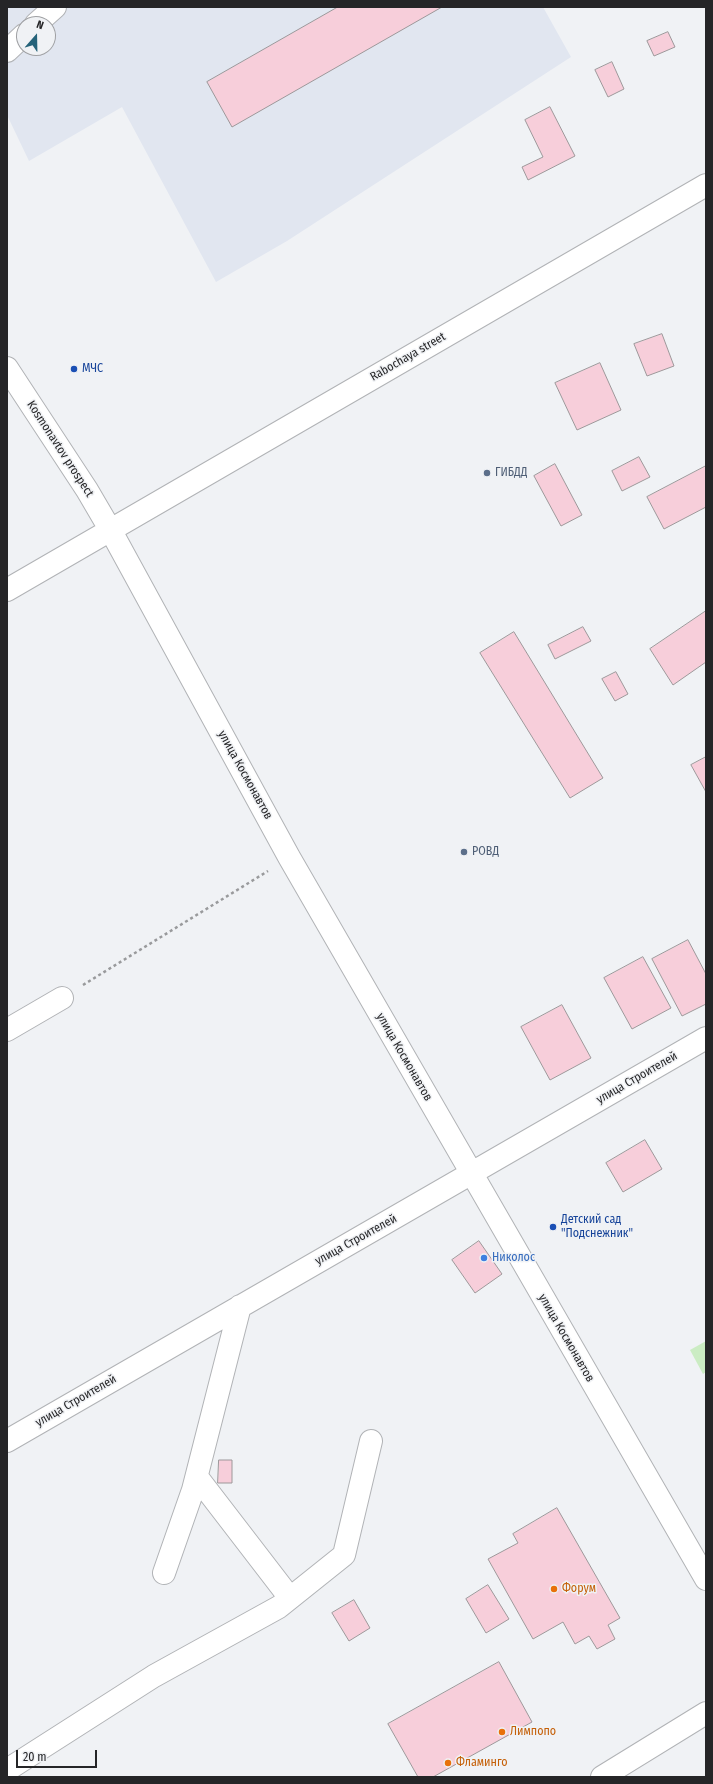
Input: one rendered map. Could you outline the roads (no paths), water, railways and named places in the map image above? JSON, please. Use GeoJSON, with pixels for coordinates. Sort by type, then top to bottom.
{"type":"FeatureCollection","features":[{"type":"Feature","properties":{"kind":"street"},"geometry":{"type":"LineString","coordinates":[[45,16],[55,7]]}},
{"type":"Feature","properties":{"kind":"street"},"geometry":{"type":"LineString","coordinates":[[7,51],[16,43]]}},
{"type":"Feature","properties":{"kind":"street","name":"Rabochaya street"},"geometry":{"type":"LineString","coordinates":[[7,590],[111,531],[156,502],[706,185]]}},
{"type":"Feature","properties":{"kind":"street","name":"Kosmonavtov prospect"},"geometry":{"type":"LineString","coordinates":[[7,368],[87,490],[111,531]]}},
{"type":"Feature","properties":{"kind":"street","name":"улица Космонавтов"},"geometry":{"type":"LineString","coordinates":[[111,531],[289,857],[706,1579]]}},
{"type":"Feature","properties":{"kind":"street"},"geometry":{"type":"LineString","coordinates":[[7,1030],[62,998]]}},
{"type":"Feature","properties":{"kind":"street","name":"улица Строителей"},"geometry":{"type":"LineString","coordinates":[[7,1441],[706,1038]]}},
{"type":"Feature","properties":{"kind":"street"},"geometry":{"type":"LineString","coordinates":[[164,1574],[197,1477],[240,1306]]}},
{"type":"Feature","properties":{"kind":"street"},"geometry":{"type":"LineString","coordinates":[[7,1770],[154,1676],[279,1607],[344,1555],[371,1440]]}},
{"type":"Feature","properties":{"kind":"street"},"geometry":{"type":"LineString","coordinates":[[197,1477],[290,1598]]}},
{"type":"Feature","properties":{"kind":"street"},"geometry":{"type":"LineString","coordinates":[[602,1777],[706,1713]]}},
{"type":"Feature","properties":{"kind":"place","name":"МЧС"},"geometry":{"type":"Point","coordinates":[74,369]}},
{"type":"Feature","properties":{"kind":"place","name":"ГИБДД"},"geometry":{"type":"Point","coordinates":[487,473]}},
{"type":"Feature","properties":{"kind":"place","name":"РОВД"},"geometry":{"type":"Point","coordinates":[464,852]}},
{"type":"Feature","properties":{"kind":"place","name":"Детский сад \"Подснежник\""},"geometry":{"type":"Point","coordinates":[553,1227]}},
{"type":"Feature","properties":{"kind":"place","name":"Николос"},"geometry":{"type":"Point","coordinates":[484,1258]}},
{"type":"Feature","properties":{"kind":"place","name":"Форум"},"geometry":{"type":"Point","coordinates":[554,1589]}},
{"type":"Feature","properties":{"kind":"place","name":"Лимпопо"},"geometry":{"type":"Point","coordinates":[502,1732]}},
{"type":"Feature","properties":{"kind":"place","name":"Фламинго"},"geometry":{"type":"Point","coordinates":[448,1763]}}]}
